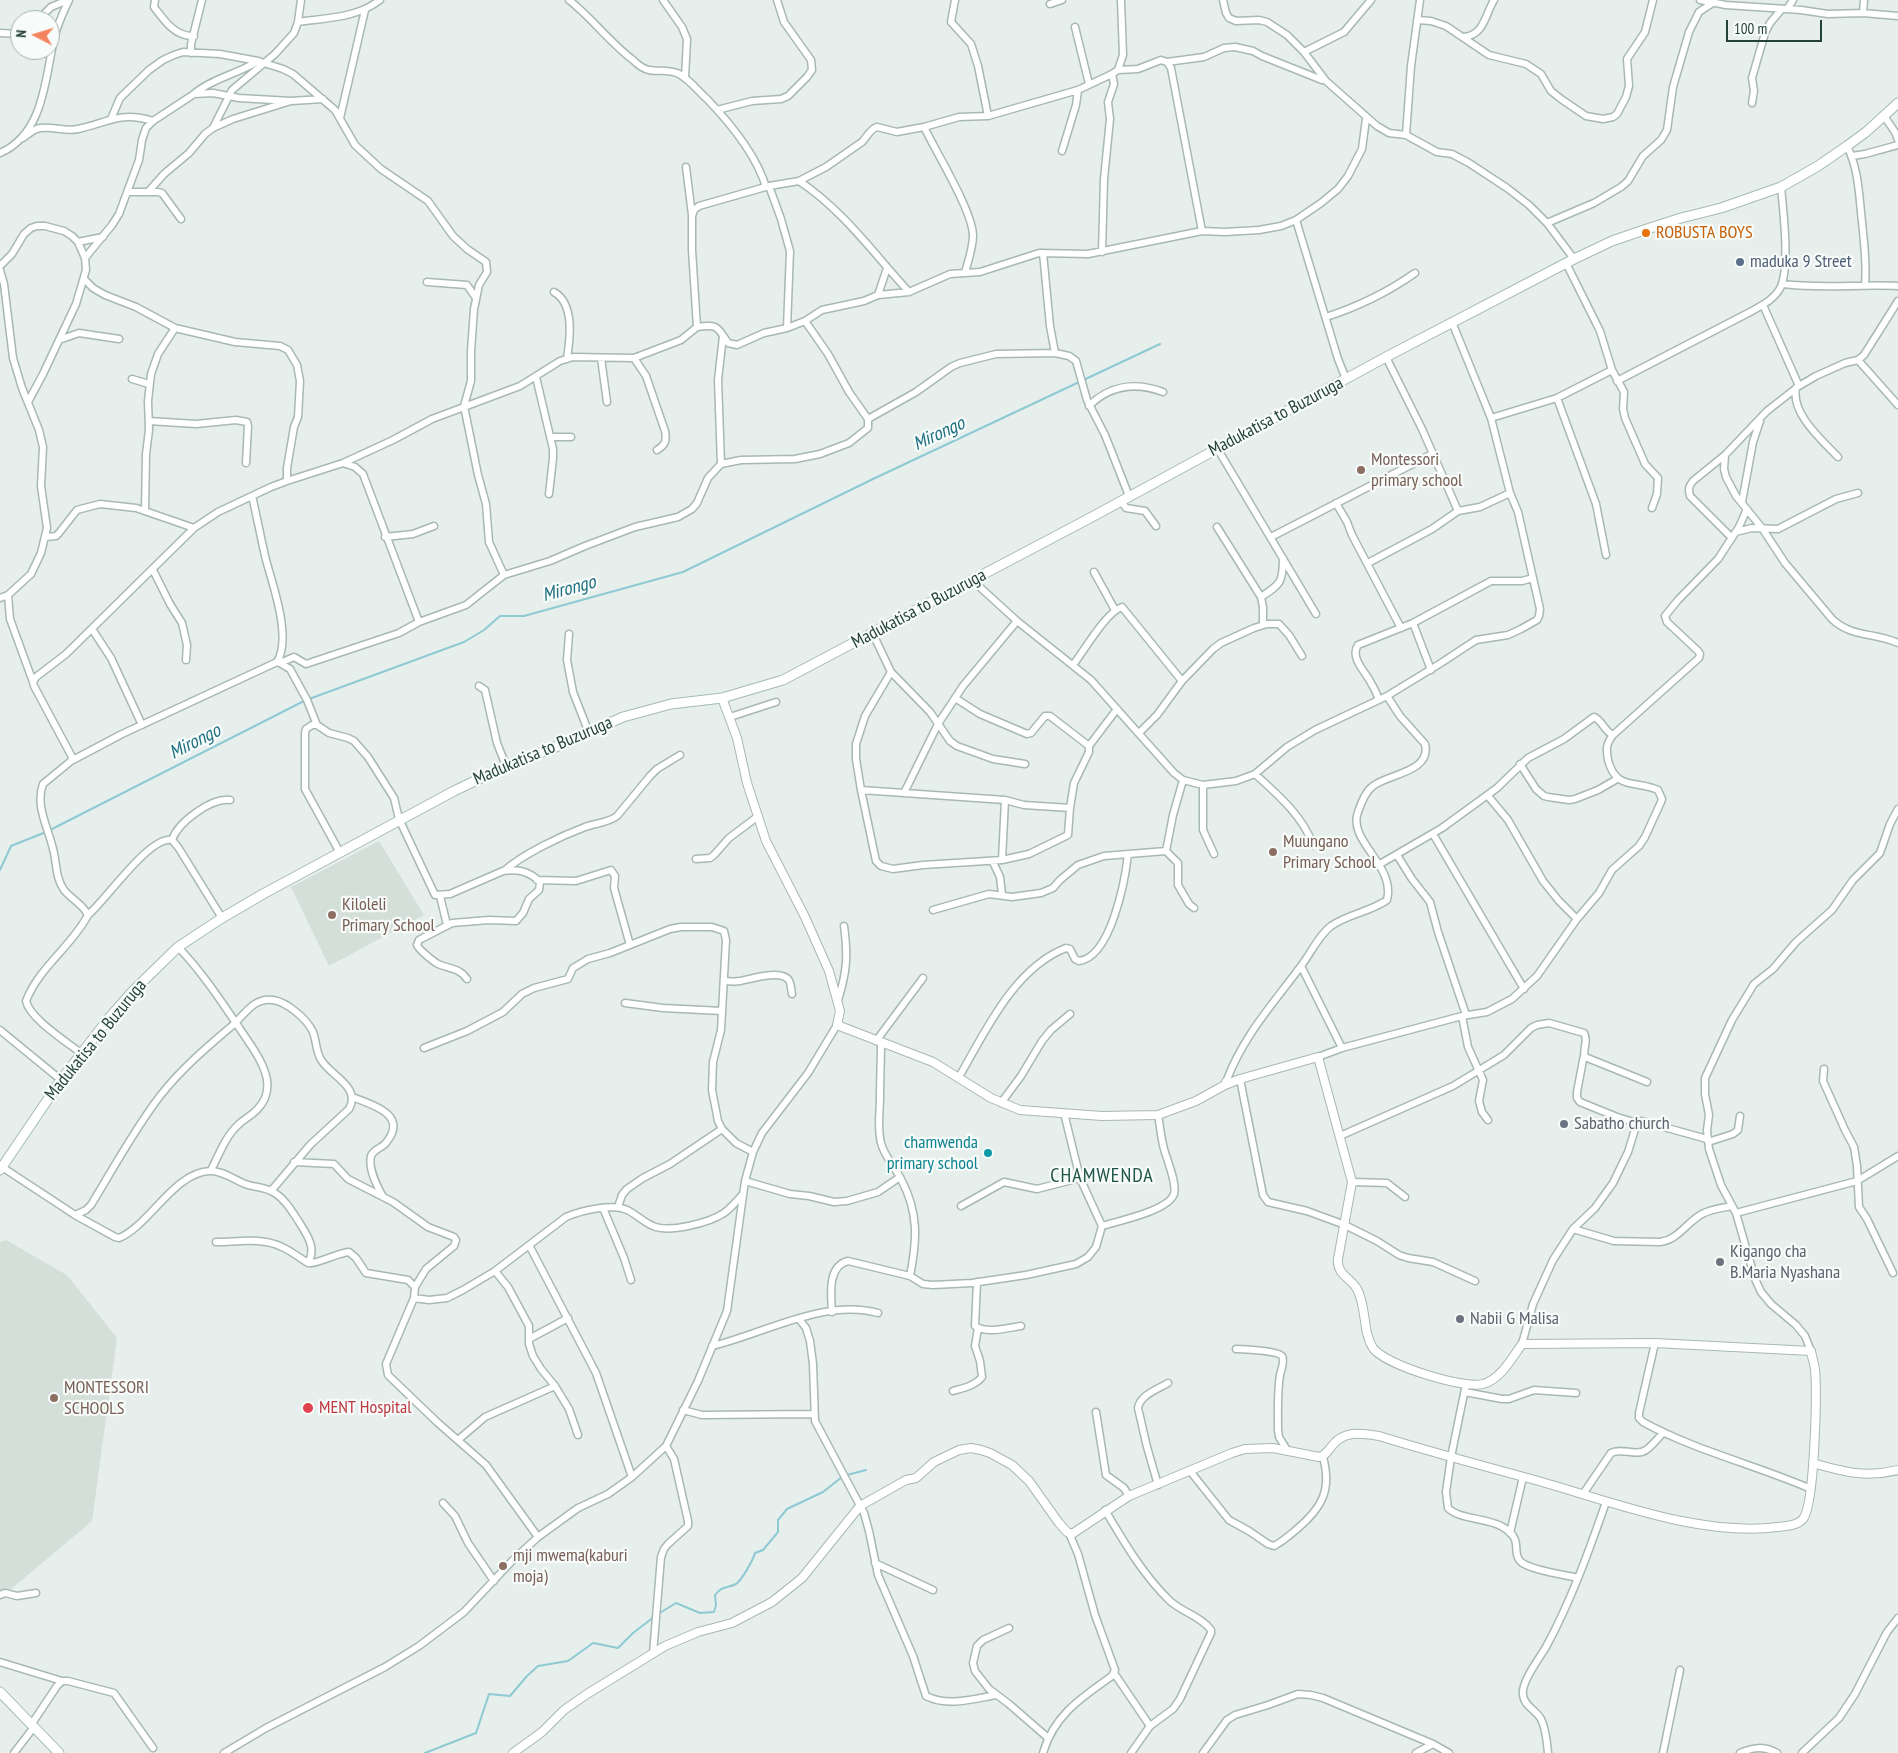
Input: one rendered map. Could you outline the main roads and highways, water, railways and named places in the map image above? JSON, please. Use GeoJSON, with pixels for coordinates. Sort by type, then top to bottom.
{"type":"FeatureCollection","features":[{"type":"Feature","properties":{"kind":"main road","name":"Madukatisa to Buzuruga"},"geometry":{"type":"LineString","coordinates":[[1,1168],[61,1080],[109,1018],[132,992],[178,947],[222,918],[340,851],[399,819],[506,766],[589,733],[622,717],[671,704],[722,698],[783,680],[873,634],[1386,357],[1570,261],[1612,241],[1681,218],[1721,208],[1780,187],[1818,166],[1847,146],[1898,103]]}},
{"type":"Feature","properties":{"kind":"main road"},"geometry":{"type":"LineString","coordinates":[[0,1692],[59,1753]]}},
{"type":"Feature","properties":{"kind":"waterway","name":"Mirongo"},"geometry":{"type":"LineString","coordinates":[[309,699],[464,642],[484,630],[500,616],[524,616],[683,572],[873,479],[1160,344]]}},
{"type":"Feature","properties":{"kind":"waterway","name":"Mirongo"},"geometry":{"type":"LineString","coordinates":[[50,830],[304,701]]}},
{"type":"Feature","properties":{"kind":"waterway","name":"Mirongo"},"geometry":{"type":"LineString","coordinates":[[0,870],[11,846],[46,832]]}},
{"type":"Feature","properties":{"kind":"waterway"},"geometry":{"type":"LineString","coordinates":[[847,1475],[866,1470]]}},
{"type":"Feature","properties":{"kind":"waterway"},"geometry":{"type":"LineString","coordinates":[[658,1614],[676,1603],[700,1613],[714,1612],[716,1605],[715,1595],[723,1588],[738,1582],[747,1570],[755,1553],[763,1550],[778,1532],[778,1520],[787,1509],[823,1492],[842,1477]]}},
{"type":"Feature","properties":{"kind":"waterway"},"geometry":{"type":"LineString","coordinates":[[425,1753],[476,1733],[489,1694],[510,1696],[538,1666],[568,1661],[593,1643],[618,1648],[633,1633],[654,1617]]}},
{"type":"Feature","properties":{"kind":"place","name":"ROBUSTA BOYS"},"geometry":{"type":"Point","coordinates":[1646,233]}},
{"type":"Feature","properties":{"kind":"place","name":"maduka 9 Street"},"geometry":{"type":"Point","coordinates":[1740,262]}},
{"type":"Feature","properties":{"kind":"place","name":"Montessori primary school"},"geometry":{"type":"Point","coordinates":[1361,470]}},
{"type":"Feature","properties":{"kind":"place","name":"Muungano Primary School"},"geometry":{"type":"Point","coordinates":[1273,852]}},
{"type":"Feature","properties":{"kind":"place","name":"Kiloleli Primary School"},"geometry":{"type":"Point","coordinates":[332,915]}},
{"type":"Feature","properties":{"kind":"place","name":"Sabatho church"},"geometry":{"type":"Point","coordinates":[1564,1124]}},
{"type":"Feature","properties":{"kind":"place","name":"chamwenda primary school"},"geometry":{"type":"Point","coordinates":[988,1153]}},
{"type":"Feature","properties":{"kind":"place","name":"Kigango cha B.Maria Nyashana"},"geometry":{"type":"Point","coordinates":[1720,1262]}},
{"type":"Feature","properties":{"kind":"place","name":"Nabii G Malisa"},"geometry":{"type":"Point","coordinates":[1460,1319]}},
{"type":"Feature","properties":{"kind":"place","name":"MONTESSORI SCHOOLS"},"geometry":{"type":"Point","coordinates":[54,1398]}},
{"type":"Feature","properties":{"kind":"place","name":"MENT Hospital"},"geometry":{"type":"Point","coordinates":[308,1408]}},
{"type":"Feature","properties":{"kind":"place","name":"mji mwema(kaburi moja)"},"geometry":{"type":"Point","coordinates":[503,1566]}},
{"type":"Feature","properties":{"kind":"district","name":"CHAMWENDA"},"geometry":{"type":"Point","coordinates":[1102,1176]}}]}
